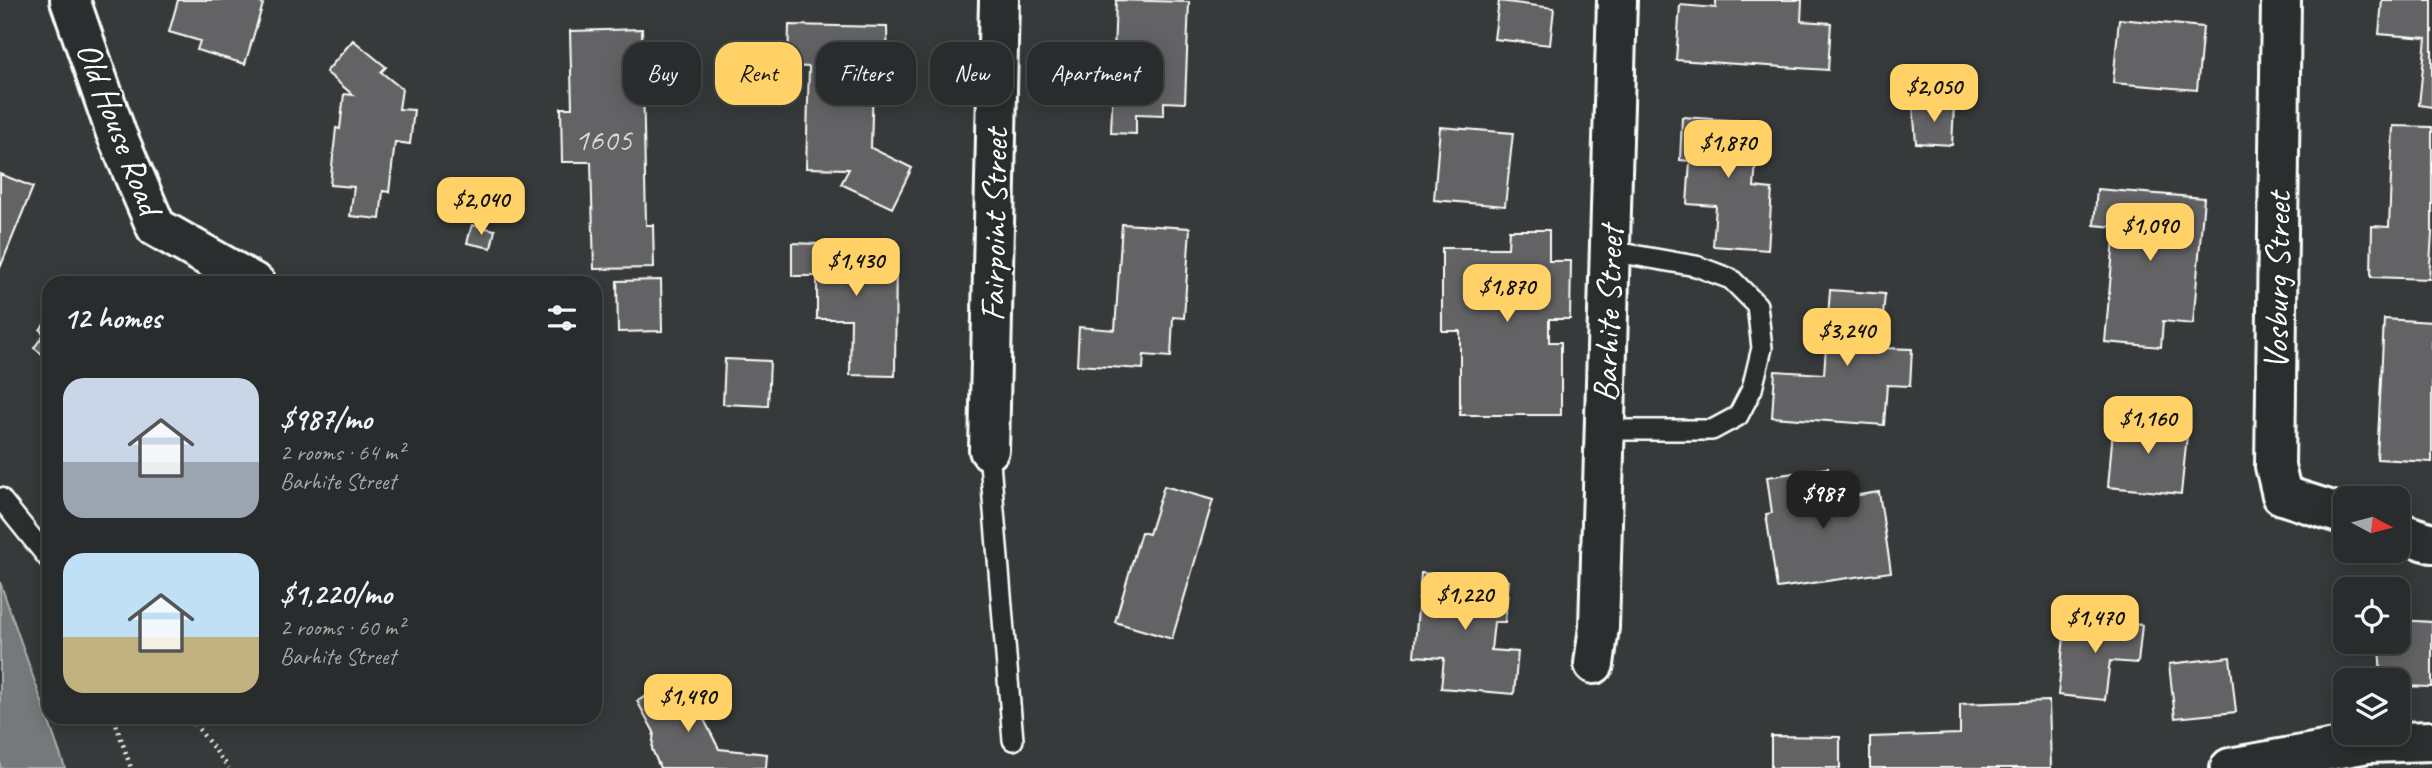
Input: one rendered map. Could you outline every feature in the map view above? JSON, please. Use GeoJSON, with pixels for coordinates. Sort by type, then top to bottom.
{"type":"FeatureCollection","features":[{"type":"Feature","properties":{"kind":"street","name":"Old House Road"},"geometry":{"type":"LineString","coordinates":[[70,0],[116,132],[156,227],[242,276]]}},
{"type":"Feature","properties":{"kind":"street","name":"Fairpoint Street"},"geometry":{"type":"LineString","coordinates":[[989,450],[999,0]]}},
{"type":"Feature","properties":{"kind":"street","name":"Barhite Street"},"geometry":{"type":"LineString","coordinates":[[1596,645],[1617,0]]}},
{"type":"Feature","properties":{"kind":"street","name":"Vosburg Street"},"geometry":{"type":"LineString","coordinates":[[2281,0],[2275,466],[2282,495],[2333,511]]}},
{"type":"Feature","properties":{"kind":"street"},"geometry":{"type":"LineString","coordinates":[[2410,536],[2432,543]]}},
{"type":"Feature","properties":{"kind":"street"},"geometry":{"type":"LineString","coordinates":[[2230,768],[2368,743],[2432,741]]}},
{"type":"Feature","properties":{"kind":"lane"},"geometry":{"type":"LineString","coordinates":[[1605,430],[1712,430],[1738,416],[1752,388],[1762,348],[1757,305],[1731,279],[1696,266],[1610,251]]}},
{"type":"Feature","properties":{"kind":"lane"},"geometry":{"type":"LineString","coordinates":[[989,450],[1013,740]]}},
{"type":"Feature","properties":{"kind":"lane"},"geometry":{"type":"LineString","coordinates":[[0,498],[42,550]]}},
{"type":"Feature","properties":{"kind":"path"},"geometry":{"type":"LineString","coordinates":[[116,724],[131,768]]}},
{"type":"Feature","properties":{"kind":"path"},"geometry":{"type":"LineString","coordinates":[[195,724],[229,768]]}},
{"type":"Feature","properties":{"kind":"shaded area"},"geometry":{"type":"Polygon","coordinates":[[[0,582],[42,702],[42,724],[50,724],[65,768],[0,768],[0,582]]]}},
{"type":"Feature","properties":{"kind":"building"},"geometry":{"type":"Polygon","coordinates":[[[178,0],[253,0],[263,4],[245,64],[197,50],[200,41],[169,32],[178,0]]]}},
{"type":"Feature","properties":{"kind":"building"},"geometry":{"type":"Polygon","coordinates":[[[1116,0],[1189,2],[1185,103],[1164,102],[1164,115],[1136,114],[1136,134],[1111,133],[1112,105],[1163,105],[1163,42],[1114,42],[1116,0]]]}},
{"type":"Feature","properties":{"kind":"building"},"geometry":{"type":"Polygon","coordinates":[[[1716,0],[1802,0],[1801,21],[1831,23],[1828,70],[1676,60],[1680,5],[1716,8],[1716,0]]]}},
{"type":"Feature","properties":{"kind":"building"},"geometry":{"type":"Polygon","coordinates":[[[2382,0],[2432,0],[2432,107],[2419,105],[2426,38],[2379,34],[2382,0]]]}},
{"type":"Feature","properties":{"kind":"building"},"geometry":{"type":"Polygon","coordinates":[[[1499,1],[1554,8],[1550,45],[1494,39],[1499,1]]]}},
{"type":"Feature","properties":{"kind":"building"},"geometry":{"type":"Polygon","coordinates":[[[2119,19],[2203,27],[2197,90],[2113,83],[2119,19]]]}},
{"type":"Feature","properties":{"kind":"building"},"geometry":{"type":"Polygon","coordinates":[[[789,25],[887,27],[887,42],[816,42],[816,105],[872,105],[871,148],[912,168],[892,208],[841,184],[849,169],[806,168],[809,67],[802,67],[802,42],[789,42],[789,25]]]}},
{"type":"Feature","properties":{"kind":"building"},"geometry":{"type":"Polygon","coordinates":[[[642,29],[642,42],[623,42],[623,105],[644,105],[646,225],[653,225],[654,268],[594,269],[591,162],[562,162],[561,108],[572,108],[570,31],[642,29]]]}},
{"type":"Feature","properties":{"kind":"building"},"geometry":{"type":"Polygon","coordinates":[[[353,40],[386,67],[381,72],[402,89],[399,109],[414,110],[410,144],[395,142],[389,192],[383,191],[380,219],[350,216],[354,187],[330,185],[336,128],[340,129],[344,94],[353,95],[326,72],[353,40]]]}},
{"type":"Feature","properties":{"kind":"building"},"geometry":{"type":"Polygon","coordinates":[[[1913,105],[1954,106],[1952,145],[1916,143],[1913,105]]]}},
{"type":"Feature","properties":{"kind":"building"},"geometry":{"type":"Polygon","coordinates":[[[1682,117],[1759,122],[1754,187],[1772,189],[1768,250],[1713,246],[1716,206],[1687,204],[1690,161],[1680,160],[1682,117]]]}},
{"type":"Feature","properties":{"kind":"building"},"geometry":{"type":"Polygon","coordinates":[[[2393,126],[2432,127],[2432,234],[2429,279],[2371,277],[2372,226],[2389,227],[2393,126]]]}},
{"type":"Feature","properties":{"kind":"building"},"geometry":{"type":"Polygon","coordinates":[[[1440,127],[1513,133],[1505,206],[1434,200],[1440,127]]]}},
{"type":"Feature","properties":{"kind":"building"},"geometry":{"type":"Polygon","coordinates":[[[0,174],[33,187],[0,268],[0,174]]]}},
{"type":"Feature","properties":{"kind":"building"},"geometry":{"type":"Polygon","coordinates":[[[2097,189],[2204,198],[2193,324],[2163,321],[2161,347],[2105,342],[2115,227],[2094,225],[2097,189]]]}},
{"type":"Feature","properties":{"kind":"building"},"geometry":{"type":"Polygon","coordinates":[[[1122,224],[1190,228],[1184,318],[1173,317],[1171,357],[1144,355],[1143,369],[1077,365],[1079,327],[1115,330],[1122,224]]]}},
{"type":"Feature","properties":{"kind":"building"},"geometry":{"type":"Polygon","coordinates":[[[472,225],[495,230],[491,248],[467,243],[472,225]]]}},
{"type":"Feature","properties":{"kind":"building"},"geometry":{"type":"Polygon","coordinates":[[[1509,230],[1549,230],[1549,261],[1571,261],[1570,319],[1549,319],[1549,342],[1561,342],[1561,415],[1460,415],[1460,331],[1442,331],[1442,248],[1508,248],[1509,230]]]}},
{"type":"Feature","properties":{"kind":"building"},"geometry":{"type":"Polygon","coordinates":[[[792,243],[896,247],[895,376],[850,375],[851,319],[817,319],[817,276],[792,276],[792,243]]]}},
{"type":"Feature","properties":{"kind":"building"},"geometry":{"type":"Polygon","coordinates":[[[661,280],[662,331],[618,332],[617,281],[661,280]]]}},
{"type":"Feature","properties":{"kind":"building"},"geometry":{"type":"Polygon","coordinates":[[[1830,290],[1885,294],[1880,348],[1912,349],[1910,386],[1887,385],[1884,425],[1772,417],[1775,371],[1824,374],[1830,290]]]}},
{"type":"Feature","properties":{"kind":"building"},"geometry":{"type":"Polygon","coordinates":[[[2384,319],[2432,322],[2432,462],[2377,459],[2384,319]]]}},
{"type":"Feature","properties":{"kind":"building"},"geometry":{"type":"Polygon","coordinates":[[[42,337],[42,354],[34,348],[42,337]]]}},
{"type":"Feature","properties":{"kind":"building"},"geometry":{"type":"Polygon","coordinates":[[[725,359],[770,361],[768,406],[723,404],[725,359]]]}},
{"type":"Feature","properties":{"kind":"building"},"geometry":{"type":"Polygon","coordinates":[[[2114,418],[2188,425],[2181,494],[2108,487],[2114,418]]]}},
{"type":"Feature","properties":{"kind":"building"},"geometry":{"type":"Polygon","coordinates":[[[1828,468],[1833,499],[1879,492],[1891,572],[1777,588],[1766,514],[1772,513],[1767,477],[1828,468]]]}},
{"type":"Feature","properties":{"kind":"building"},"geometry":{"type":"Polygon","coordinates":[[[1164,486],[1213,500],[1172,639],[1115,622],[1141,532],[1149,534],[1164,486]]]}},
{"type":"Feature","properties":{"kind":"building"},"geometry":{"type":"Polygon","coordinates":[[[1421,573],[1509,581],[1505,622],[1494,622],[1491,650],[1518,652],[1514,694],[1441,688],[1444,658],[1414,656],[1421,573]]]}},
{"type":"Feature","properties":{"kind":"building"},"geometry":{"type":"Polygon","coordinates":[[[2066,617],[2142,625],[2138,663],[2110,661],[2105,700],[2058,695],[2066,617]]]}},
{"type":"Feature","properties":{"kind":"building"},"geometry":{"type":"Polygon","coordinates":[[[2410,621],[2432,622],[2432,687],[2410,686],[2410,668],[2380,668],[2380,654],[2410,654],[2410,621]]]}},
{"type":"Feature","properties":{"kind":"building"},"geometry":{"type":"Polygon","coordinates":[[[2230,657],[2236,712],[2175,718],[2169,664],[2230,657]]]}},
{"type":"Feature","properties":{"kind":"building"},"geometry":{"type":"Polygon","coordinates":[[[671,683],[686,684],[719,749],[767,754],[766,768],[660,768],[652,749],[654,732],[637,701],[671,683]]]}},
{"type":"Feature","properties":{"kind":"building"},"geometry":{"type":"Polygon","coordinates":[[[2049,701],[2051,768],[1870,768],[1870,737],[1960,734],[1960,704],[2049,701]]]}},
{"type":"Feature","properties":{"kind":"building"},"geometry":{"type":"Polygon","coordinates":[[[1771,736],[1840,737],[1840,768],[1771,768],[1771,736]]]}}]}
